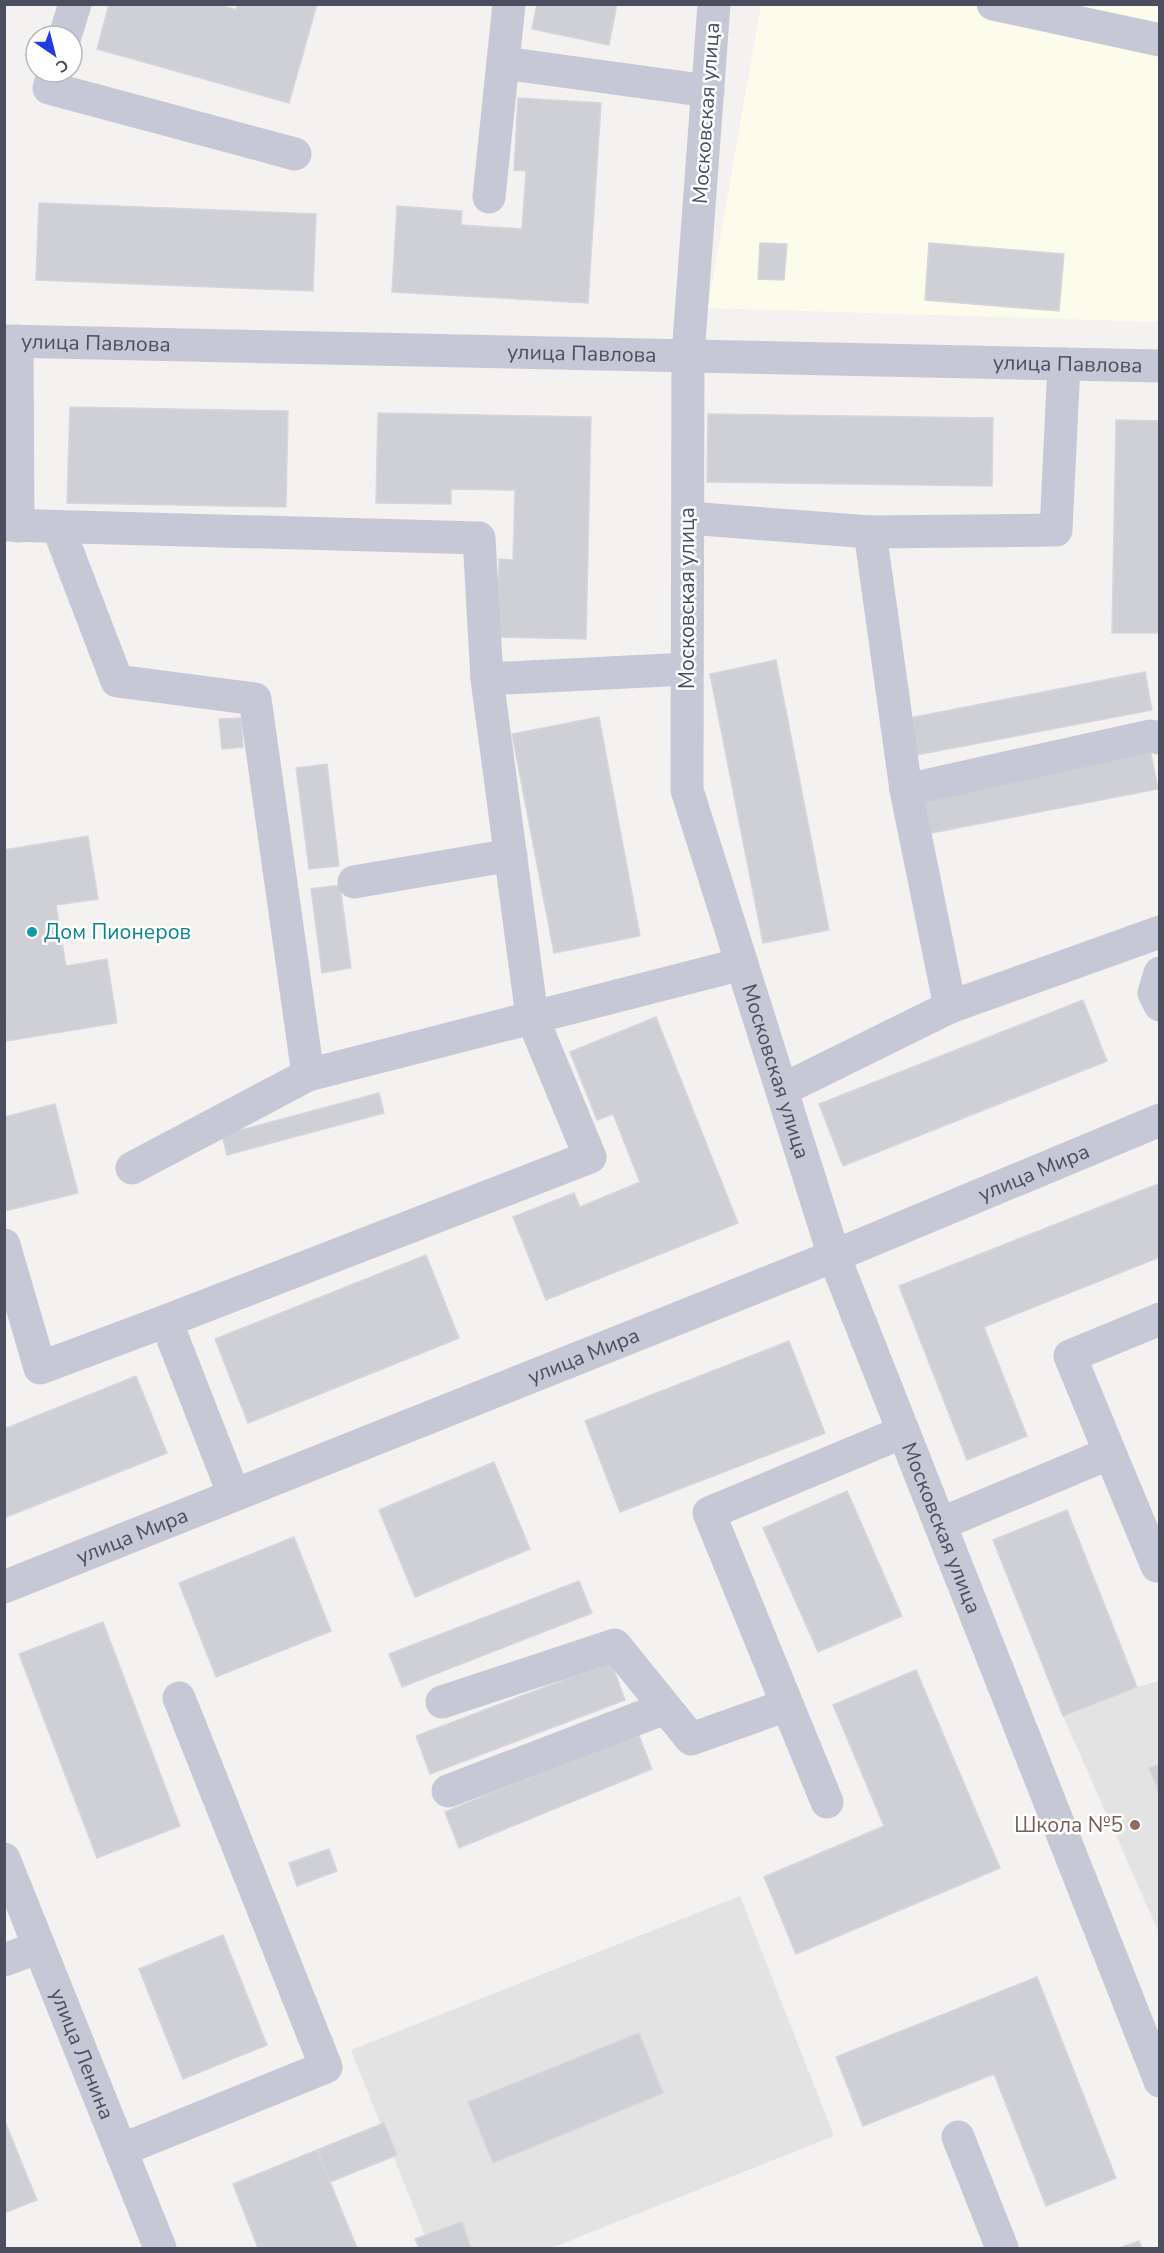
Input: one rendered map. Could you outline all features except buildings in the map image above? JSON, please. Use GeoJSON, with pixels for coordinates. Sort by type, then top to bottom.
{"type":"FeatureCollection","features":[{"type":"Feature","properties":{"kind":"street"},"geometry":{"type":"LineString","coordinates":[[69,24],[75,4]]}},
{"type":"Feature","properties":{"kind":"street"},"geometry":{"type":"LineString","coordinates":[[489,197],[509,4]]}},
{"type":"Feature","properties":{"kind":"street","name":"Московская улица"},"geometry":{"type":"LineString","coordinates":[[714,4],[688,355],[687,790],[834,1256],[1160,2081]]}},
{"type":"Feature","properties":{"kind":"street"},"geometry":{"type":"LineString","coordinates":[[993,4],[1160,40]]}},
{"type":"Feature","properties":{"kind":"street"},"geometry":{"type":"LineString","coordinates":[[503,63],[708,91]]}},
{"type":"Feature","properties":{"kind":"street"},"geometry":{"type":"LineString","coordinates":[[50,84],[49,88],[295,154]]}},
{"type":"Feature","properties":{"kind":"street"},"geometry":{"type":"LineString","coordinates":[[4,1245],[40,1368],[590,1157],[532,1017],[487,679],[479,537],[11,525],[11,341]]}},
{"type":"Feature","properties":{"kind":"street","name":"улица Павлова"},"geometry":{"type":"LineString","coordinates":[[11,341],[1160,366]]}},
{"type":"Feature","properties":{"kind":"street"},"geometry":{"type":"LineString","coordinates":[[688,518],[870,532],[1056,530],[1064,364]]}},
{"type":"Feature","properties":{"kind":"street"},"geometry":{"type":"LineString","coordinates":[[58,527],[117,681],[255,699],[308,1075]]}},
{"type":"Feature","properties":{"kind":"street"},"geometry":{"type":"LineString","coordinates":[[870,532],[906,790],[950,1007]]}},
{"type":"Feature","properties":{"kind":"street"},"geometry":{"type":"LineString","coordinates":[[487,679],[687,669]]}},
{"type":"Feature","properties":{"kind":"street"},"geometry":{"type":"LineString","coordinates":[[906,790],[1150,736],[1160,738]]}},
{"type":"Feature","properties":{"kind":"street"},"geometry":{"type":"LineString","coordinates":[[354,882],[511,855]]}},
{"type":"Feature","properties":{"kind":"street"},"geometry":{"type":"LineString","coordinates":[[782,1090],[950,1007],[1160,932]]}},
{"type":"Feature","properties":{"kind":"street"},"geometry":{"type":"LineString","coordinates":[[132,1168],[308,1075],[742,964]]}},
{"type":"Feature","properties":{"kind":"street"},"geometry":{"type":"LineString","coordinates":[[1160,973],[1154,993],[1160,1005]]}},
{"type":"Feature","properties":{"kind":"street","name":"улица Мира"},"geometry":{"type":"LineString","coordinates":[[4,1587],[834,1256],[1160,1120]]}},
{"type":"Feature","properties":{"kind":"street"},"geometry":{"type":"LineString","coordinates":[[1157,1566],[1070,1356],[1160,1319]]}},
{"type":"Feature","properties":{"kind":"street"},"geometry":{"type":"LineString","coordinates":[[166,1321],[234,1495]]}},
{"type":"Feature","properties":{"kind":"street"},"geometry":{"type":"LineString","coordinates":[[826,1802],[709,1513],[903,1432]]}},
{"type":"Feature","properties":{"kind":"street"},"geometry":{"type":"LineString","coordinates":[[940,1524],[1110,1453]]}},
{"type":"Feature","properties":{"kind":"street"},"geometry":{"type":"LineString","coordinates":[[442,1702],[615,1645],[691,1739],[787,1705]]}},
{"type":"Feature","properties":{"kind":"street"},"geometry":{"type":"LineString","coordinates":[[121,2150],[326,2067],[179,1698]]}},
{"type":"Feature","properties":{"kind":"street"},"geometry":{"type":"LineString","coordinates":[[448,1791],[665,1707]]}},
{"type":"Feature","properties":{"kind":"street","name":"улица Ленина"},"geometry":{"type":"LineString","coordinates":[[4,1859],[160,2248]]}},
{"type":"Feature","properties":{"kind":"street"},"geometry":{"type":"LineString","coordinates":[[4,1960],[39,1947]]}},
{"type":"Feature","properties":{"kind":"street"},"geometry":{"type":"LineString","coordinates":[[958,2137],[1002,2248]]}},
{"type":"Feature","properties":{"kind":"shaded area"},"geometry":{"type":"Polygon","coordinates":[[[761,5],[1159,5],[1159,322],[708,308],[761,5]]]}},
{"type":"Feature","properties":{"kind":"shaded area","name":"Школа №5"},"geometry":{"type":"Polygon","coordinates":[[[1159,1681],[1159,1933],[1063,1716],[1137,1687],[1159,1681]]]}},
{"type":"Feature","properties":{"kind":"shaded area"},"geometry":{"type":"Polygon","coordinates":[[[740,1896],[834,2136],[551,2248],[430,2248],[351,2050],[740,1896]]]}},
{"type":"Feature","properties":{"kind":"place","name":"Дом Пионеров"},"geometry":{"type":"Point","coordinates":[32,932]}},
{"type":"Feature","properties":{"kind":"place","name":"Школа №5"},"geometry":{"type":"Point","coordinates":[1135,1825]}}]}
